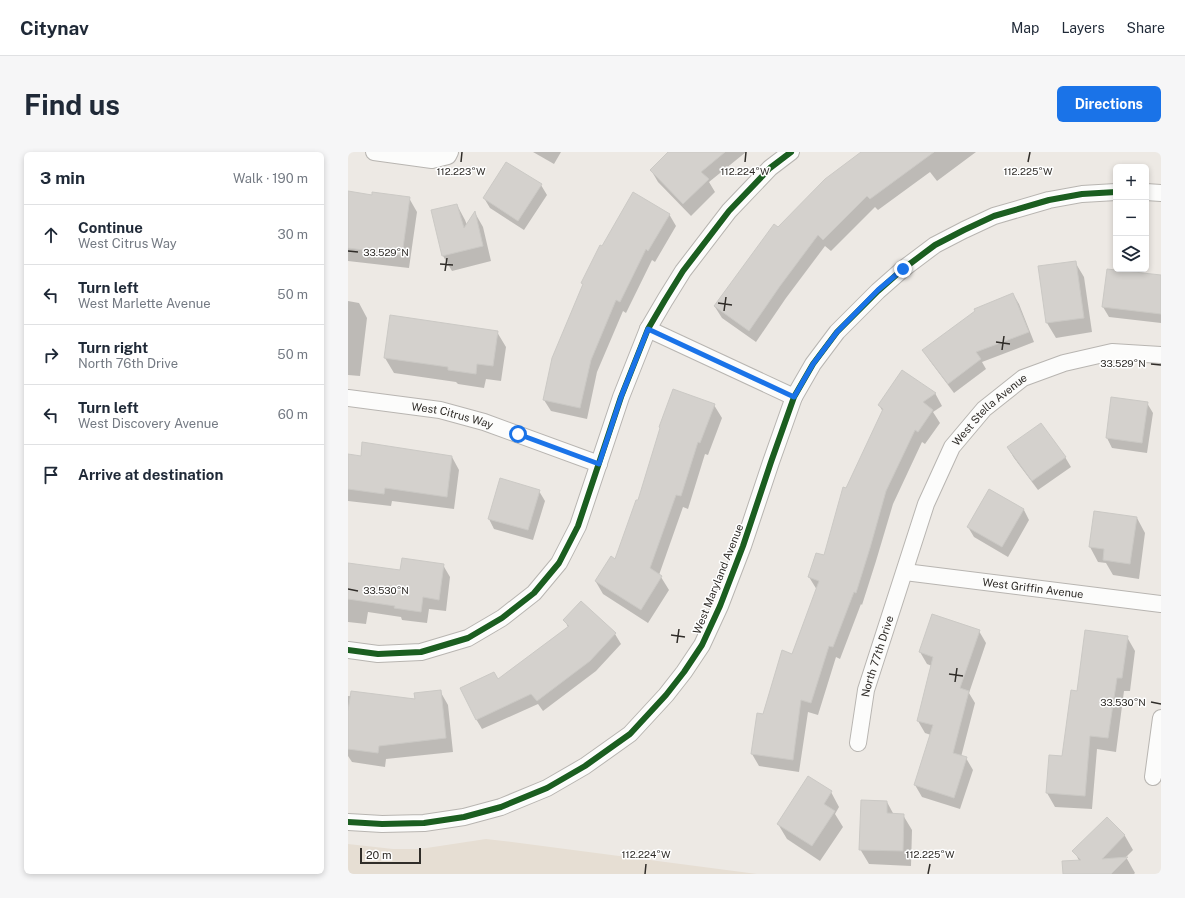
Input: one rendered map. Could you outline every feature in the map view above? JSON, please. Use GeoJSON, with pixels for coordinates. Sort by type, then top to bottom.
{"type":"FeatureCollection","features":[{"type":"Feature","properties":{"kind":"street"},"geometry":{"type":"LineString","coordinates":[[374,152],[432,160],[448,156],[450,152]]}},
{"type":"Feature","properties":{"kind":"street"},"geometry":{"type":"LineString","coordinates":[[348,650],[378,654],[421,652],[468,638],[502,618],[534,593],[559,563],[578,526],[621,397],[648,329],[683,271],[729,211],[770,168],[791,152]]}},
{"type":"Feature","properties":{"kind":"street","name":"West Maryland Avenue"},"geometry":{"type":"LineString","coordinates":[[348,822],[382,824],[424,823],[464,817],[501,808],[560,781],[585,766],[630,734],[666,695],[702,645],[720,606],[743,546],[794,397],[813,364],[837,332],[878,290],[903,269],[935,245],[964,230],[994,216],[1042,202],[1082,194],[1113,192]]}},
{"type":"Feature","properties":{"kind":"street"},"geometry":{"type":"LineString","coordinates":[[1149,192],[1161,193]]}},
{"type":"Feature","properties":{"kind":"street"},"geometry":{"type":"LineString","coordinates":[[648,329],[794,397]]}},
{"type":"Feature","properties":{"kind":"street","name":"West Stella Avenue"},"geometry":{"type":"LineString","coordinates":[[905,572],[926,504],[952,447],[984,409],[1023,378],[1064,362],[1112,352],[1161,355]]}},
{"type":"Feature","properties":{"kind":"street","name":"West Citrus Way"},"geometry":{"type":"LineString","coordinates":[[348,398],[440,410],[484,422],[599,464]]}},
{"type":"Feature","properties":{"kind":"street","name":"West Griffin Avenue"},"geometry":{"type":"LineString","coordinates":[[905,572],[1161,604]]}},
{"type":"Feature","properties":{"kind":"street","name":"North 77th Drive"},"geometry":{"type":"LineString","coordinates":[[858,742],[866,690],[905,572]]}},
{"type":"Feature","properties":{"kind":"street"},"geometry":{"type":"LineString","coordinates":[[1153,776],[1161,718]]}},
{"type":"Feature","properties":{"kind":"shaded area"},"geometry":{"type":"Polygon","coordinates":[[[486,839],[757,874],[348,874],[348,844],[393,849],[420,849],[486,839]]]}},
{"type":"Feature","properties":{"kind":"building"},"geometry":{"type":"Polygon","coordinates":[[[668,152],[725,152],[701,172],[709,179],[683,204],[650,170],[668,152]]]}},
{"type":"Feature","properties":{"kind":"building"},"geometry":{"type":"Polygon","coordinates":[[[861,152],[934,152],[870,199],[867,196],[823,240],[818,235],[749,331],[714,306],[774,224],[778,227],[825,179],[861,152]]]}},
{"type":"Feature","properties":{"kind":"building"},"geometry":{"type":"Polygon","coordinates":[[[506,162],[542,184],[518,221],[483,198],[506,162]]]}},
{"type":"Feature","properties":{"kind":"building"},"geometry":{"type":"Polygon","coordinates":[[[348,191],[372,195],[372,192],[410,197],[402,255],[348,248],[348,191]]]}},
{"type":"Feature","properties":{"kind":"building"},"geometry":{"type":"Polygon","coordinates":[[[633,192],[670,214],[648,251],[646,249],[620,302],[616,300],[591,360],[580,408],[543,400],[552,358],[583,284],[581,283],[600,245],[602,246],[633,192]]]}},
{"type":"Feature","properties":{"kind":"building"},"geometry":{"type":"Polygon","coordinates":[[[457,204],[464,228],[475,211],[483,246],[442,256],[431,210],[457,204]]]}},
{"type":"Feature","properties":{"kind":"building"},"geometry":{"type":"Polygon","coordinates":[[[1076,261],[1084,318],[1046,323],[1038,266],[1076,261]]]}},
{"type":"Feature","properties":{"kind":"building"},"geometry":{"type":"Polygon","coordinates":[[[1107,269],[1113,270],[1113,272],[1134,272],[1161,275],[1161,314],[1102,307],[1107,269]]]}},
{"type":"Feature","properties":{"kind":"building"},"geometry":{"type":"Polygon","coordinates":[[[1013,293],[1029,332],[976,352],[981,359],[948,384],[922,350],[975,311],[974,309],[1013,293]]]}},
{"type":"Feature","properties":{"kind":"building"},"geometry":{"type":"Polygon","coordinates":[[[390,315],[498,331],[493,366],[477,364],[476,374],[448,370],[448,367],[384,358],[390,315]]]}},
{"type":"Feature","properties":{"kind":"building"},"geometry":{"type":"Polygon","coordinates":[[[902,370],[936,393],[923,402],[933,410],[918,432],[915,430],[886,491],[856,593],[854,592],[833,647],[829,646],[811,703],[801,700],[793,760],[751,754],[757,713],[763,714],[782,650],[792,654],[819,581],[808,577],[816,553],[824,555],[843,487],[846,488],[883,409],[878,405],[902,370]]]}},
{"type":"Feature","properties":{"kind":"building"},"geometry":{"type":"Polygon","coordinates":[[[673,389],[715,404],[700,443],[698,442],[681,496],[676,495],[650,568],[662,576],[641,610],[595,581],[611,556],[615,559],[636,500],[638,500],[660,428],[659,427],[673,389]]]}},
{"type":"Feature","properties":{"kind":"building"},"geometry":{"type":"Polygon","coordinates":[[[1111,397],[1148,402],[1142,443],[1106,438],[1111,397]]]}},
{"type":"Feature","properties":{"kind":"building"},"geometry":{"type":"Polygon","coordinates":[[[1041,423],[1066,457],[1032,481],[1007,447],[1041,423]]]}},
{"type":"Feature","properties":{"kind":"building"},"geometry":{"type":"Polygon","coordinates":[[[362,442],[452,456],[447,497],[385,488],[384,494],[348,489],[348,454],[361,456],[362,442]]]}},
{"type":"Feature","properties":{"kind":"building"},"geometry":{"type":"Polygon","coordinates":[[[500,478],[540,490],[528,530],[488,519],[500,478]]]}},
{"type":"Feature","properties":{"kind":"building"},"geometry":{"type":"Polygon","coordinates":[[[989,489],[1024,509],[1002,547],[967,527],[989,489]]]}},
{"type":"Feature","properties":{"kind":"building"},"geometry":{"type":"Polygon","coordinates":[[[1094,511],[1137,517],[1130,564],[1103,560],[1104,549],[1089,547],[1094,511]]]}},
{"type":"Feature","properties":{"kind":"building"},"geometry":{"type":"Polygon","coordinates":[[[402,558],[444,564],[439,600],[423,597],[421,612],[394,608],[395,606],[348,599],[348,563],[400,570],[402,558]]]}},
{"type":"Feature","properties":{"kind":"building"},"geometry":{"type":"Polygon","coordinates":[[[581,601],[616,633],[590,661],[537,701],[531,694],[476,720],[460,688],[494,672],[498,679],[569,626],[563,620],[581,601]]]}},
{"type":"Feature","properties":{"kind":"building"},"geometry":{"type":"Polygon","coordinates":[[[932,614],[980,630],[960,688],[969,691],[953,753],[967,757],[954,798],[914,785],[933,725],[917,721],[933,657],[919,652],[932,614]]]}},
{"type":"Feature","properties":{"kind":"building"},"geometry":{"type":"Polygon","coordinates":[[[1085,630],[1128,636],[1122,678],[1117,678],[1108,738],[1090,736],[1085,796],[1046,793],[1049,755],[1062,756],[1071,690],[1077,691],[1085,630]]]}},
{"type":"Feature","properties":{"kind":"building"},"geometry":{"type":"Polygon","coordinates":[[[441,690],[446,738],[379,746],[378,753],[348,749],[348,711],[351,691],[415,699],[414,693],[441,690]]]}},
{"type":"Feature","properties":{"kind":"building"},"geometry":{"type":"Polygon","coordinates":[[[808,776],[832,791],[824,804],[835,811],[812,846],[777,824],[808,776]]]}},
{"type":"Feature","properties":{"kind":"building"},"geometry":{"type":"Polygon","coordinates":[[[861,800],[887,801],[887,813],[904,814],[903,851],[859,850],[861,800]]]}},
{"type":"Feature","properties":{"kind":"building"},"geometry":{"type":"Polygon","coordinates":[[[1107,817],[1125,835],[1102,859],[1128,857],[1111,874],[1063,874],[1062,861],[1081,860],[1072,851],[1107,817]]]}},
{"type":"Feature","properties":{"kind":"cycle path"},"geometry":{"type":"LineString","coordinates":[[348,650],[378,654],[421,652],[468,638],[502,618],[534,593],[559,563],[578,526],[621,397],[648,329],[683,271],[729,211],[770,168],[791,152]]}},
{"type":"Feature","properties":{"kind":"cycle path"},"geometry":{"type":"LineString","coordinates":[[348,822],[382,824],[424,823],[464,817],[501,807],[547,788],[585,766],[630,734],[666,695],[702,645],[720,606],[743,546],[794,397],[813,364],[837,332],[878,291],[903,269],[935,245],[964,230],[994,216],[1049,200],[1082,194],[1113,192]]}},
{"type":"Feature","properties":{"kind":"route"},"geometry":{"type":"LineString","coordinates":[[518,434],[599,464],[621,397],[648,329],[794,397],[813,364],[837,332],[878,290],[903,269]]}}]}
